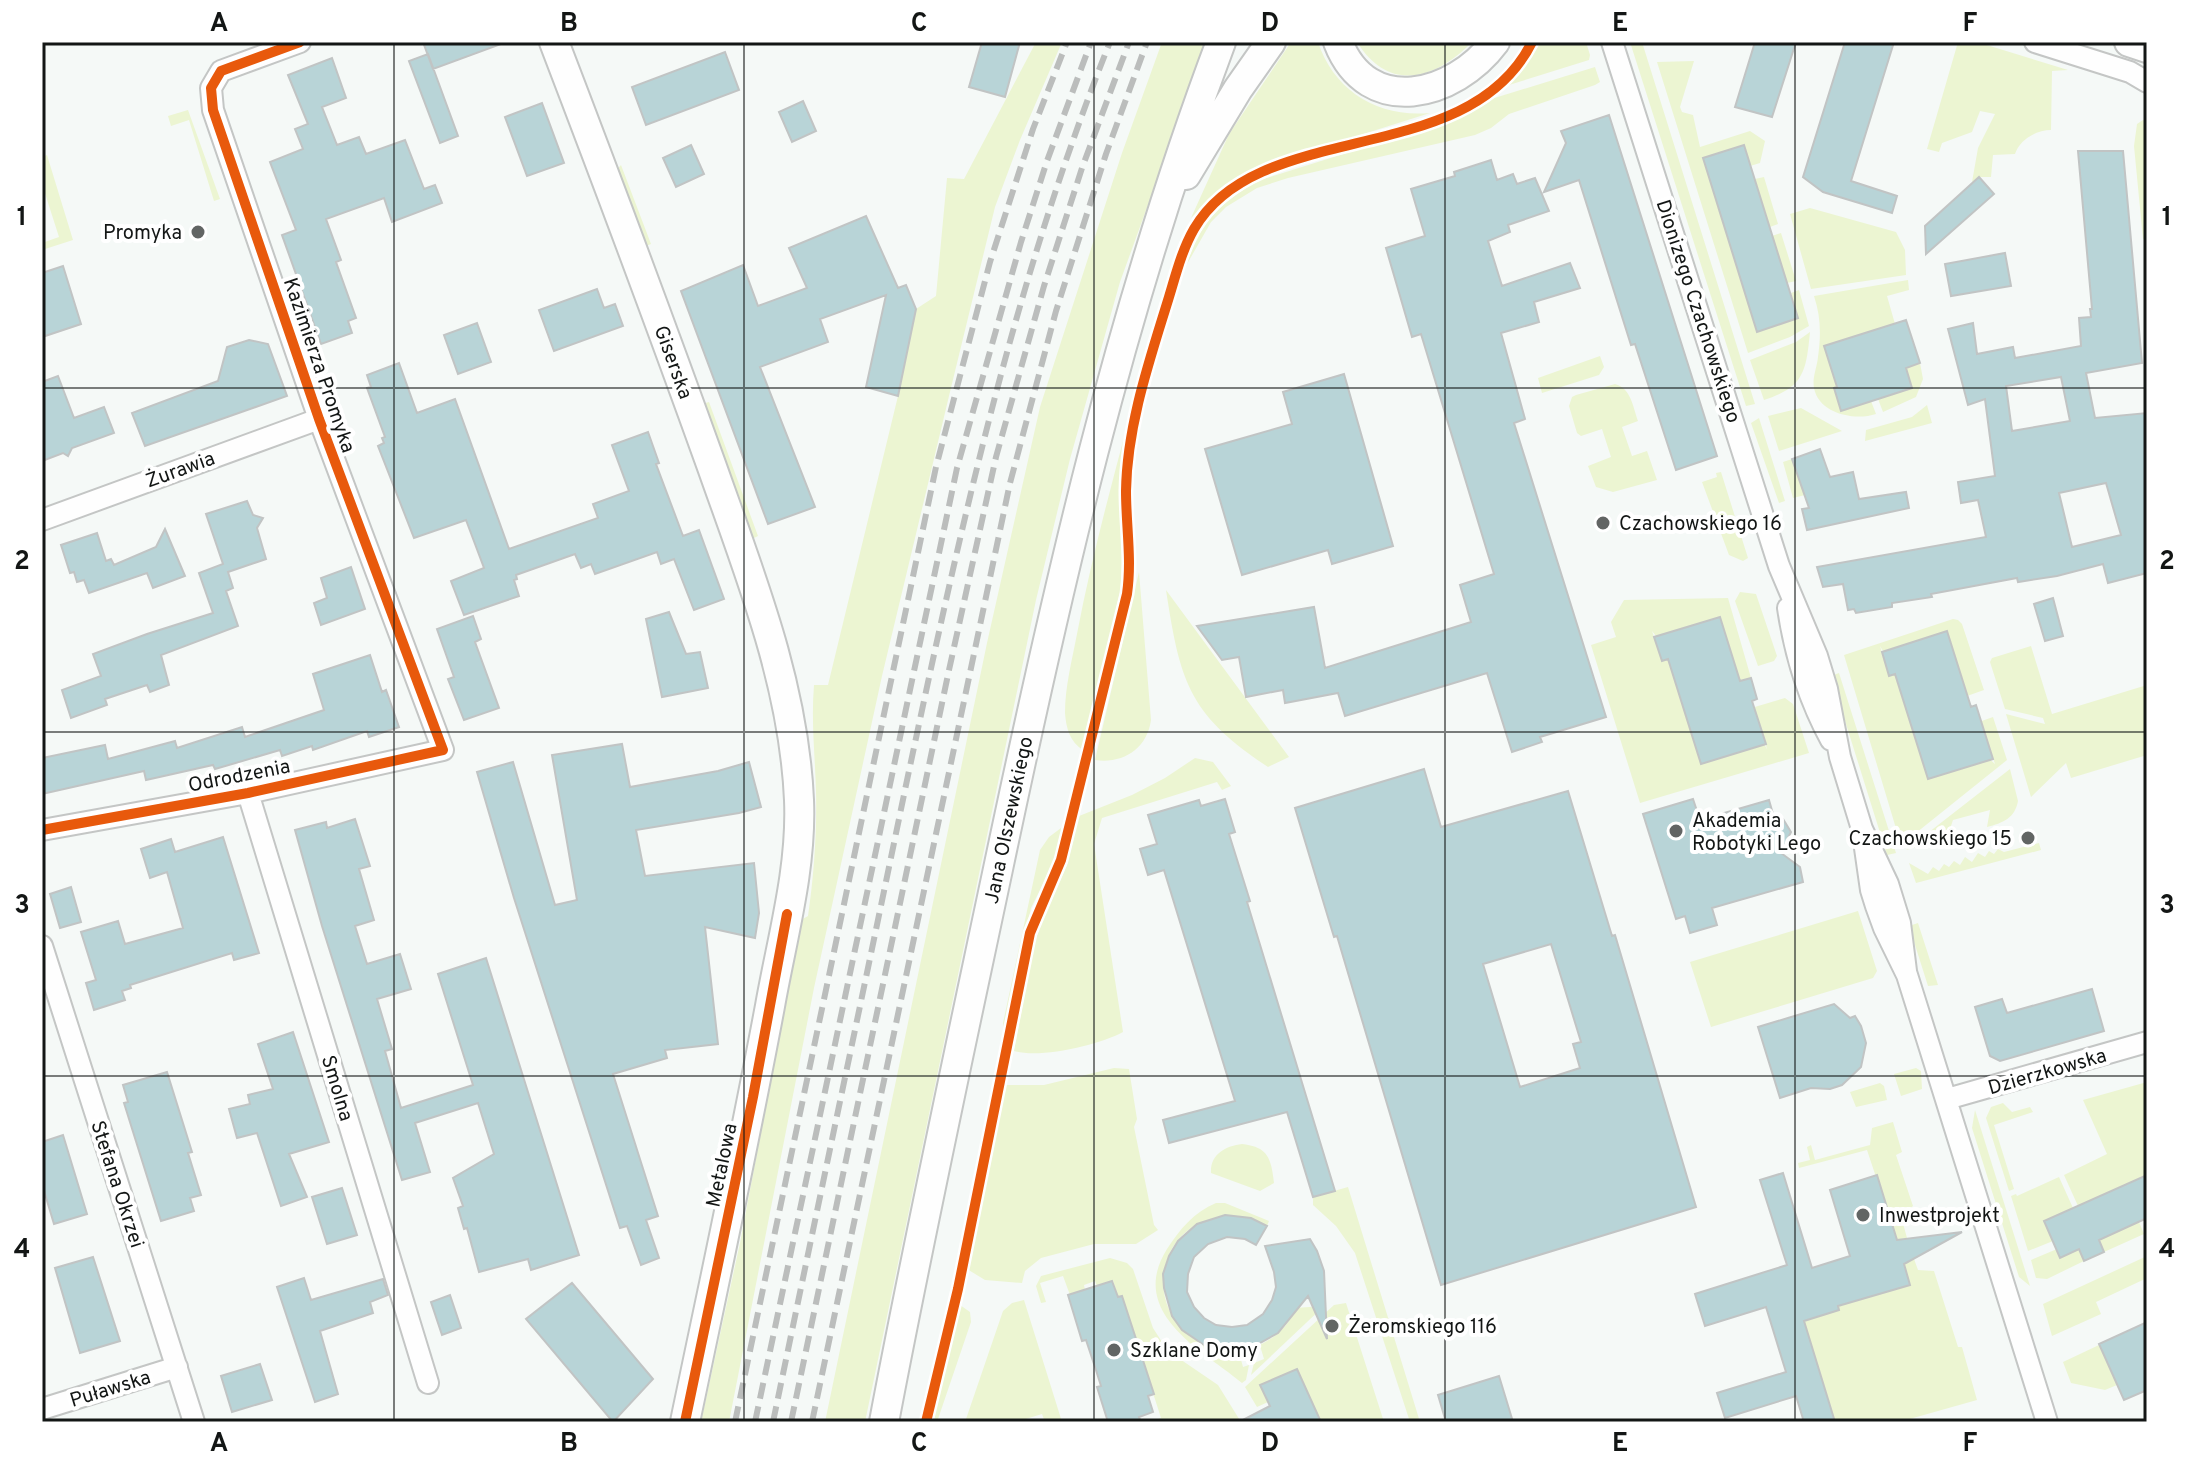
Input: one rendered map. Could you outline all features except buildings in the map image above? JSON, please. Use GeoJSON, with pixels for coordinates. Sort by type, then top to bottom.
{"type":"FeatureCollection","features":[{"type":"Feature","properties":{"kind":"main road","name":"Giserska"},"geometry":{"type":"LineString","coordinates":[[554,42],[675,362],[745,560],[773,648],[781,686]]}},
{"type":"Feature","properties":{"kind":"main road","name":"Jana Olszewskiego"},"geometry":{"type":"LineString","coordinates":[[884,1422],[912,1276],[1056,598],[1136,292],[1221,42]]}},
{"type":"Feature","properties":{"kind":"main road","name":"Jana Olszewskiego"},"geometry":{"type":"LineString","coordinates":[[1158,225],[1238,89],[1271,42]]}},
{"type":"Feature","properties":{"kind":"main road"},"geometry":{"type":"LineString","coordinates":[[1338,42],[1343,54],[1362,78],[1374,86],[1409,93],[1449,81],[1470,67],[1495,42]]}},
{"type":"Feature","properties":{"kind":"main road"},"geometry":{"type":"LineString","coordinates":[[2129,42],[2147,48]]}},
{"type":"Feature","properties":{"kind":"main road","name":"Metalowa"},"geometry":{"type":"LineString","coordinates":[[685,1422],[753,1097],[796,871],[798,791],[793,729],[781,686]]}},
{"type":"Feature","properties":{"kind":"street","name":"Kazimierza Promyka"},"geometry":{"type":"LineString","coordinates":[[300,42],[221,71],[211,88],[210,97],[319,419],[443,750]]}},
{"type":"Feature","properties":{"kind":"street","name":"Dionizego Czachowskiego"},"geometry":{"type":"LineString","coordinates":[[1612,42],[1784,580],[1798,661],[1815,710],[1840,757],[1862,829],[1871,890],[1884,928],[1906,971],[2047,1422]]}},
{"type":"Feature","properties":{"kind":"street"},"geometry":{"type":"LineString","coordinates":[[2035,42],[2130,72],[2147,82]]}},
{"type":"Feature","properties":{"kind":"street","name":"Żurawia"},"geometry":{"type":"LineString","coordinates":[[42,520],[319,419]]}},
{"type":"Feature","properties":{"kind":"street","name":"Odrodzenia"},"geometry":{"type":"LineString","coordinates":[[42,830],[248,793],[443,750]]}},
{"type":"Feature","properties":{"kind":"street","name":"Smolna"},"geometry":{"type":"LineString","coordinates":[[248,793],[428,1383]]}},
{"type":"Feature","properties":{"kind":"street","name":"Stefana Okrzei"},"geometry":{"type":"LineString","coordinates":[[42,946],[194,1422]]}},
{"type":"Feature","properties":{"kind":"street","name":"Dzierzkowska"},"geometry":{"type":"LineString","coordinates":[[1947,1099],[2147,1042]]}},
{"type":"Feature","properties":{"kind":"street","name":"Puławska"},"geometry":{"type":"LineString","coordinates":[[42,1409],[177,1367]]}},
{"type":"Feature","properties":{"kind":"green space"},"geometry":{"type":"Polygon","coordinates":[[[1036,42],[1062,42],[995,207],[949,396],[882,676],[814,988],[729,1422],[701,1422],[740,1243],[801,920],[808,916],[816,822],[814,685],[828,685],[916,309],[936,296],[947,178],[964,179],[1036,42]]]}},
{"type":"Feature","properties":{"kind":"green space"},"geometry":{"type":"Polygon","coordinates":[[[1162,42],[1207,42],[1120,282],[1070,459],[1036,600],[865,1422],[825,1422],[987,643],[1040,407],[1122,153],[1162,42]]]}},
{"type":"Feature","properties":{"kind":"green space"},"geometry":{"type":"Polygon","coordinates":[[[1291,42],[1318,42],[1335,74],[1360,98],[1393,111],[1430,113],[1256,168],[1219,191],[1191,218],[1229,134],[1291,42]]]}},
{"type":"Feature","properties":{"kind":"green space"},"geometry":{"type":"Polygon","coordinates":[[[1357,42],[1472,42],[1443,65],[1413,75],[1383,69],[1357,42]]]}},
{"type":"Feature","properties":{"kind":"green space"},"geometry":{"type":"Polygon","coordinates":[[[1541,42],[1586,42],[1589,60],[1509,85],[1508,83],[1528,62],[1541,42]]]}},
{"type":"Feature","properties":{"kind":"green space"},"geometry":{"type":"Polygon","coordinates":[[[1630,42],[1642,42],[1755,404],[1746,406],[1630,42]]]}},
{"type":"Feature","properties":{"kind":"green space"},"geometry":{"type":"Polygon","coordinates":[[[1958,42],[1977,42],[2068,70],[2052,71],[2051,130],[2030,136],[2015,154],[1993,155],[1991,177],[1979,177],[1972,182],[1978,148],[1995,114],[1980,111],[1972,132],[1942,143],[1939,152],[1927,149],[1958,42]]]}},
{"type":"Feature","properties":{"kind":"green space"},"geometry":{"type":"Polygon","coordinates":[[[1694,61],[1680,107],[1682,112],[1693,115],[1700,147],[1750,131],[1765,141],[1760,163],[1750,166],[1743,145],[1703,158],[1757,331],[1798,318],[1791,293],[1799,290],[1809,326],[1748,353],[1657,62],[1694,61]]]}},
{"type":"Feature","properties":{"kind":"green space"},"geometry":{"type":"Polygon","coordinates":[[[1595,67],[1600,82],[1595,85],[1509,114],[1491,128],[1475,135],[1257,188],[1226,207],[1211,222],[1187,264],[1198,237],[1213,215],[1257,181],[1458,118],[1488,100],[1595,67]]]}},
{"type":"Feature","properties":{"kind":"green space"},"geometry":{"type":"Polygon","coordinates":[[[188,110],[220,199],[214,201],[189,120],[171,126],[168,116],[188,110]]]}},
{"type":"Feature","properties":{"kind":"green space"},"geometry":{"type":"Polygon","coordinates":[[[2143,120],[2147,122],[2144,182],[2147,238],[2143,239],[2134,146],[2137,124],[2143,120]]]}},
{"type":"Feature","properties":{"kind":"green space"},"geometry":{"type":"Polygon","coordinates":[[[47,155],[73,240],[42,250],[42,243],[59,237],[42,184],[42,157],[47,155]]]}},
{"type":"Feature","properties":{"kind":"green space"},"geometry":{"type":"Polygon","coordinates":[[[621,165],[651,244],[646,246],[642,244],[614,173],[621,165]]]}},
{"type":"Feature","properties":{"kind":"green space"},"geometry":{"type":"Polygon","coordinates":[[[1764,177],[1778,224],[1770,227],[1755,179],[1764,177]]]}},
{"type":"Feature","properties":{"kind":"green space"},"geometry":{"type":"Polygon","coordinates":[[[1810,208],[1896,232],[1905,250],[1906,275],[1811,289],[1790,214],[1810,208]]]}},
{"type":"Feature","properties":{"kind":"green space"},"geometry":{"type":"Polygon","coordinates":[[[1781,233],[1796,281],[1787,283],[1772,236],[1781,233]]]}},
{"type":"Feature","properties":{"kind":"green space"},"geometry":{"type":"Polygon","coordinates":[[[1908,280],[1909,290],[1887,296],[1895,324],[1837,387],[1841,411],[1871,401],[1876,414],[1848,416],[1830,409],[1817,397],[1814,388],[1820,334],[1814,296],[1908,280]]]}},
{"type":"Feature","properties":{"kind":"green space"},"geometry":{"type":"Polygon","coordinates":[[[1810,332],[1807,358],[1800,376],[1788,390],[1764,400],[1750,360],[1796,342],[1810,332]]]}},
{"type":"Feature","properties":{"kind":"green space"},"geometry":{"type":"Polygon","coordinates":[[[1600,356],[1604,367],[1599,375],[1542,393],[1538,378],[1600,356]]]}},
{"type":"Feature","properties":{"kind":"green space"},"geometry":{"type":"Polygon","coordinates":[[[1920,363],[1923,379],[1916,397],[1883,412],[1878,399],[1912,388],[1906,368],[1920,363]]]}},
{"type":"Feature","properties":{"kind":"green space"},"geometry":{"type":"Polygon","coordinates":[[[1615,384],[1628,394],[1638,421],[1622,427],[1632,456],[1647,451],[1657,480],[1613,492],[1596,487],[1588,466],[1611,457],[1602,429],[1581,436],[1577,433],[1569,406],[1576,395],[1615,384]]]}},
{"type":"Feature","properties":{"kind":"green space"},"geometry":{"type":"Polygon","coordinates":[[[709,402],[758,536],[752,539],[702,404],[709,402]]]}},
{"type":"Feature","properties":{"kind":"green space"},"geometry":{"type":"Polygon","coordinates":[[[1927,405],[1932,423],[1865,441],[1866,430],[1912,417],[1927,405]]]}},
{"type":"Feature","properties":{"kind":"green space"},"geometry":{"type":"Polygon","coordinates":[[[1801,408],[1842,431],[1779,451],[1768,416],[1801,408]]]}},
{"type":"Feature","properties":{"kind":"green space"},"geometry":{"type":"Polygon","coordinates":[[[1759,418],[1785,501],[1779,503],[1751,423],[1759,418]]]}},
{"type":"Feature","properties":{"kind":"green space"},"geometry":{"type":"Polygon","coordinates":[[[1126,430],[1119,490],[1124,575],[1083,750],[1072,739],[1066,724],[1067,683],[1093,557],[1126,430]]]}},
{"type":"Feature","properties":{"kind":"green space"},"geometry":{"type":"Polygon","coordinates":[[[1792,459],[1805,495],[1793,498],[1783,462],[1792,459]]]}},
{"type":"Feature","properties":{"kind":"green space"},"geometry":{"type":"Polygon","coordinates":[[[1721,472],[1748,558],[1743,561],[1729,555],[1702,482],[1717,477],[1716,473],[1721,472]]]}},
{"type":"Feature","properties":{"kind":"green space"},"geometry":{"type":"Polygon","coordinates":[[[1139,572],[1151,720],[1149,730],[1139,746],[1124,757],[1095,760],[1139,572]]]}},
{"type":"Feature","properties":{"kind":"green space"},"geometry":{"type":"Polygon","coordinates":[[[1166,590],[1289,757],[1268,767],[1220,730],[1204,712],[1183,672],[1166,590]]]}},
{"type":"Feature","properties":{"kind":"green space"},"geometry":{"type":"Polygon","coordinates":[[[1740,592],[1756,594],[1777,656],[1774,661],[1758,666],[1735,601],[1740,592]]]}},
{"type":"Feature","properties":{"kind":"green space"},"geometry":{"type":"Polygon","coordinates":[[[1728,598],[1751,678],[1740,681],[1719,617],[1656,636],[1652,631],[1662,660],[1668,659],[1701,764],[1764,744],[1767,749],[1759,722],[1748,709],[1785,698],[1793,704],[1809,753],[1640,803],[1591,645],[1616,637],[1611,622],[1624,600],[1728,598]]]}},
{"type":"Feature","properties":{"kind":"green space"},"geometry":{"type":"Polygon","coordinates":[[[1953,619],[1962,624],[1984,690],[1967,696],[1947,632],[1883,651],[1880,646],[1889,675],[1895,674],[1995,764],[1986,737],[1976,723],[1993,717],[2007,760],[1901,845],[1844,655],[1953,619]]]}},
{"type":"Feature","properties":{"kind":"green space"},"geometry":{"type":"Polygon","coordinates":[[[2031,646],[2052,714],[2147,685],[2147,755],[2071,778],[2066,763],[2031,797],[2006,714],[2045,724],[2043,718],[2005,709],[1990,662],[1992,658],[2031,646]]]}},
{"type":"Feature","properties":{"kind":"green space"},"geometry":{"type":"Polygon","coordinates":[[[1839,673],[1896,853],[1887,855],[1831,676],[1839,673]]]}},
{"type":"Feature","properties":{"kind":"green space"},"geometry":{"type":"Polygon","coordinates":[[[1195,758],[1213,762],[1231,786],[1222,790],[1217,782],[1102,818],[1094,844],[1123,1032],[1100,1042],[1069,1049],[1039,1053],[1014,1051],[1034,945],[1067,865],[1079,816],[1132,795],[1195,758]]]}},
{"type":"Feature","properties":{"kind":"green space"},"geometry":{"type":"Polygon","coordinates":[[[2010,769],[2018,801],[2007,819],[1987,827],[1990,810],[1953,820],[1947,838],[1906,850],[2010,769]]]}},
{"type":"Feature","properties":{"kind":"green space"},"geometry":{"type":"Polygon","coordinates":[[[1065,825],[1053,864],[1031,908],[1004,1030],[1040,850],[1049,837],[1065,825]]]}},
{"type":"Feature","properties":{"kind":"green space"},"geometry":{"type":"Polygon","coordinates":[[[2039,843],[2041,850],[1916,883],[1909,863],[1928,874],[1933,867],[1939,871],[1944,864],[1949,867],[1954,861],[1960,865],[1965,857],[1972,862],[1978,853],[1985,857],[1989,851],[1994,854],[1998,849],[2004,852],[2039,843]]]}},
{"type":"Feature","properties":{"kind":"green space"},"geometry":{"type":"Polygon","coordinates":[[[1858,911],[1877,971],[1873,978],[1711,1027],[1690,962],[1858,911]]]}},
{"type":"Feature","properties":{"kind":"green space"},"geometry":{"type":"Polygon","coordinates":[[[1918,923],[1938,985],[1928,986],[1909,926],[1918,923]]]}},
{"type":"Feature","properties":{"kind":"green space"},"geometry":{"type":"Polygon","coordinates":[[[1114,1068],[1129,1069],[1137,1119],[1134,1127],[1154,1225],[1158,1230],[1136,1244],[1094,1244],[1041,1258],[1025,1271],[1022,1283],[985,1280],[967,1269],[1006,1085],[1044,1085],[1114,1068]]]}},
{"type":"Feature","properties":{"kind":"green space"},"geometry":{"type":"Polygon","coordinates":[[[1916,1068],[1921,1071],[1922,1089],[1901,1096],[1894,1074],[1916,1068]]]}},
{"type":"Feature","properties":{"kind":"green space"},"geometry":{"type":"Polygon","coordinates":[[[2147,1082],[2147,1175],[2078,1206],[2064,1175],[2107,1154],[2083,1100],[2147,1082]]]}},
{"type":"Feature","properties":{"kind":"green space"},"geometry":{"type":"Polygon","coordinates":[[[1880,1083],[1884,1086],[1887,1100],[1856,1107],[1850,1092],[1880,1083]]]}},
{"type":"Feature","properties":{"kind":"green space"},"geometry":{"type":"Polygon","coordinates":[[[2003,1103],[2012,1112],[2030,1107],[2033,1112],[1994,1125],[2014,1189],[2009,1191],[1986,1118],[1991,1107],[2003,1103]]]}},
{"type":"Feature","properties":{"kind":"green space"},"geometry":{"type":"Polygon","coordinates":[[[1975,1110],[2030,1286],[2019,1277],[1972,1128],[1975,1110]]]}},
{"type":"Feature","properties":{"kind":"green space"},"geometry":{"type":"Polygon","coordinates":[[[1893,1122],[1902,1152],[1896,1155],[1913,1206],[1901,1216],[1907,1238],[1897,1240],[1867,1150],[1799,1168],[1798,1163],[1810,1160],[1807,1147],[1811,1145],[1815,1160],[1870,1145],[1872,1128],[1893,1122]]]}},
{"type":"Feature","properties":{"kind":"green space"},"geometry":{"type":"Polygon","coordinates":[[[1242,1144],[1263,1151],[1272,1167],[1274,1183],[1260,1191],[1211,1173],[1213,1161],[1220,1152],[1242,1144]]]}},
{"type":"Feature","properties":{"kind":"green space"},"geometry":{"type":"Polygon","coordinates":[[[2059,1177],[2073,1208],[2044,1221],[2053,1241],[2028,1251],[2011,1196],[2059,1177]]]}},
{"type":"Feature","properties":{"kind":"green space"},"geometry":{"type":"Polygon","coordinates":[[[1348,1187],[1420,1422],[1410,1422],[1355,1253],[1336,1226],[1313,1205],[1313,1197],[1348,1187]]]}},
{"type":"Feature","properties":{"kind":"green space"},"geometry":{"type":"Polygon","coordinates":[[[1216,1203],[1225,1203],[1269,1221],[1267,1226],[1234,1217],[1218,1218],[1188,1230],[1177,1242],[1168,1256],[1164,1292],[1168,1308],[1188,1334],[1217,1349],[1234,1351],[1251,1348],[1278,1333],[1289,1322],[1295,1308],[1324,1306],[1251,1375],[1254,1363],[1264,1359],[1261,1349],[1240,1356],[1243,1367],[1249,1365],[1246,1380],[1242,1383],[1174,1328],[1156,1292],[1157,1272],[1167,1249],[1188,1222],[1216,1203]]]}},
{"type":"Feature","properties":{"kind":"green space"},"geometry":{"type":"Polygon","coordinates":[[[2139,1222],[2144,1234],[2104,1252],[2099,1240],[2139,1222]]]}},
{"type":"Feature","properties":{"kind":"green space"},"geometry":{"type":"Polygon","coordinates":[[[2057,1249],[2079,1249],[2084,1261],[2047,1279],[2036,1278],[2031,1260],[2057,1249]]]}},
{"type":"Feature","properties":{"kind":"green space"},"geometry":{"type":"Polygon","coordinates":[[[2147,1256],[2147,1278],[2096,1302],[2101,1314],[2052,1336],[2043,1304],[2147,1256]]]}},
{"type":"Feature","properties":{"kind":"green space"},"geometry":{"type":"Polygon","coordinates":[[[1110,1258],[1127,1263],[1133,1269],[1153,1328],[1162,1342],[1174,1355],[1218,1385],[1241,1422],[1157,1422],[1161,1418],[1122,1296],[1118,1297],[1113,1281],[1097,1286],[1095,1281],[1084,1285],[1085,1290],[1070,1295],[1063,1276],[1040,1283],[1046,1302],[1041,1303],[1036,1286],[1041,1276],[1110,1258]]]}},
{"type":"Feature","properties":{"kind":"green space"},"geometry":{"type":"Polygon","coordinates":[[[1914,1259],[1918,1270],[1934,1271],[1958,1347],[1962,1347],[1977,1400],[1899,1422],[1835,1422],[1804,1321],[1839,1310],[1832,1285],[1856,1277],[1864,1298],[1910,1285],[1904,1264],[1914,1259]]]}},
{"type":"Feature","properties":{"kind":"green space"},"geometry":{"type":"Polygon","coordinates":[[[1024,1300],[1062,1422],[1045,1422],[1042,1414],[1016,1422],[965,1422],[1003,1311],[1012,1303],[1024,1300]]]}},
{"type":"Feature","properties":{"kind":"green space"},"geometry":{"type":"Polygon","coordinates":[[[1346,1303],[1384,1422],[1321,1422],[1296,1369],[1261,1385],[1268,1402],[1257,1407],[1245,1387],[1334,1305],[1346,1303]]]}},
{"type":"Feature","properties":{"kind":"green space"},"geometry":{"type":"Polygon","coordinates":[[[960,1305],[970,1312],[971,1322],[937,1422],[933,1422],[960,1305]]]}},
{"type":"Feature","properties":{"kind":"green space"},"geometry":{"type":"Polygon","coordinates":[[[2099,1345],[2117,1385],[2105,1390],[2071,1383],[2063,1362],[2099,1345]]]}},
{"type":"Feature","properties":{"kind":"railway"},"geometry":{"type":"LineString","coordinates":[[735,1422],[936,467],[990,262],[1033,129],[1067,42]]}},
{"type":"Feature","properties":{"kind":"railway"},"geometry":{"type":"LineString","coordinates":[[755,1422],[957,468],[1021,242],[1091,42]]}},
{"type":"Feature","properties":{"kind":"railway"},"geometry":{"type":"LineString","coordinates":[[773,1422],[906,785],[969,502],[1017,316],[1045,224],[1110,42]]}},
{"type":"Feature","properties":{"kind":"railway"},"geometry":{"type":"LineString","coordinates":[[791,1422],[996,457],[1044,286],[1082,168],[1129,42]]}},
{"type":"Feature","properties":{"kind":"railway"},"geometry":{"type":"LineString","coordinates":[[812,1422],[1010,483],[1056,311],[1106,154],[1147,42]]}},
{"type":"Feature","properties":{"kind":"cycle path"},"geometry":{"type":"LineString","coordinates":[[42,830],[248,793],[443,750],[319,419],[213,110],[211,88],[221,71],[300,42]]}},
{"type":"Feature","properties":{"kind":"cycle path"},"geometry":{"type":"LineString","coordinates":[[926,1422],[958,1289],[1030,933],[1061,860],[1127,594],[1126,491],[1130,442],[1147,368],[1186,245],[1194,229],[1225,194],[1266,170],[1313,154],[1414,128],[1461,110],[1502,82],[1532,42]]}},
{"type":"Feature","properties":{"kind":"cycle path"},"geometry":{"type":"LineString","coordinates":[[685,1422],[753,1097],[787,914]]}},
{"type":"Feature","properties":{"kind":"place","name":"Promyka"},"geometry":{"type":"Point","coordinates":[198,232]}},
{"type":"Feature","properties":{"kind":"place","name":"Czachowskiego 16"},"geometry":{"type":"Point","coordinates":[1603,523]}},
{"type":"Feature","properties":{"kind":"place","name":"Akademia Robotyki Lego"},"geometry":{"type":"Point","coordinates":[1676,831]}},
{"type":"Feature","properties":{"kind":"place","name":"Czachowskiego 15"},"geometry":{"type":"Point","coordinates":[2028,838]}},
{"type":"Feature","properties":{"kind":"place","name":"Inwestprojekt"},"geometry":{"type":"Point","coordinates":[1863,1215]}},
{"type":"Feature","properties":{"kind":"place","name":"Żeromskiego 116"},"geometry":{"type":"Point","coordinates":[1332,1326]}},
{"type":"Feature","properties":{"kind":"place","name":"Szklane Domy"},"geometry":{"type":"Point","coordinates":[1114,1350]}}]}
